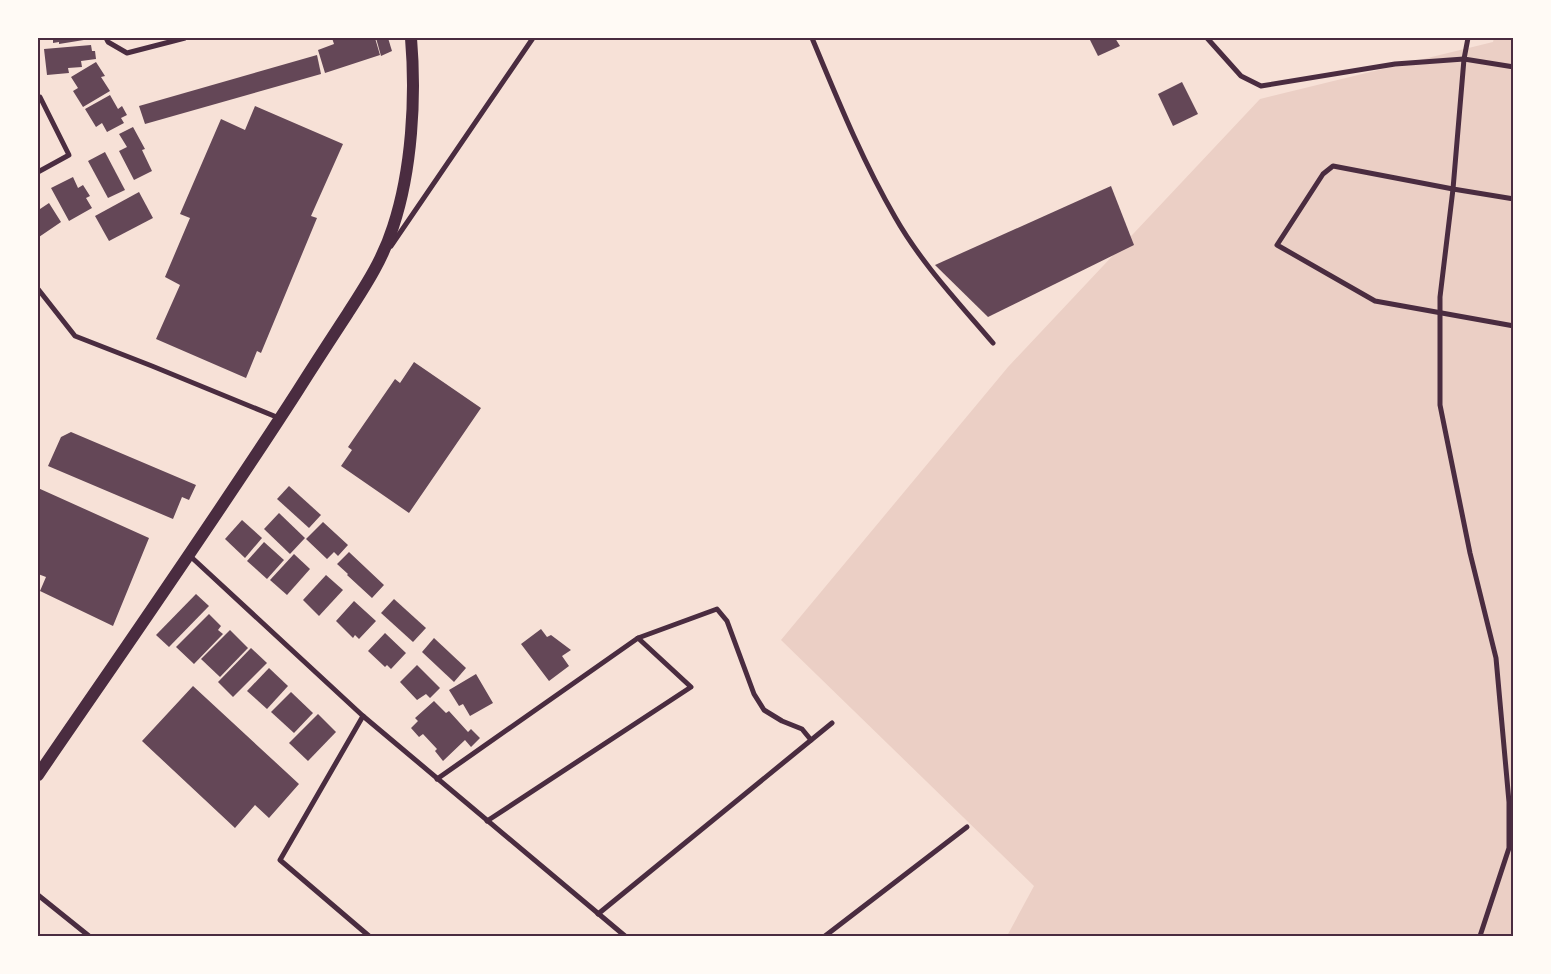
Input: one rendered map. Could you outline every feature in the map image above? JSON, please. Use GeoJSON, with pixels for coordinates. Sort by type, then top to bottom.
{"type":"FeatureCollection","features":[{"type":"Feature","properties":{"kind":"main road"},"geometry":{"type":"LineString","coordinates":[[38,775],[280,419],[378,266],[393,227],[403,186],[413,114],[414,68],[411,38]]}},
{"type":"Feature","properties":{"kind":"street"},"geometry":{"type":"LineString","coordinates":[[106,38],[108,42],[128,53],[186,38]]}},
{"type":"Feature","properties":{"kind":"street"},"geometry":{"type":"LineString","coordinates":[[378,266],[533,38]]}},
{"type":"Feature","properties":{"kind":"street"},"geometry":{"type":"LineString","coordinates":[[812,38],[852,133],[895,218],[930,268],[993,343]]}},
{"type":"Feature","properties":{"kind":"street"},"geometry":{"type":"LineString","coordinates":[[1207,38],[1240,76],[1261,86],[1395,64],[1464,59],[1514,67]]}},
{"type":"Feature","properties":{"kind":"street"},"geometry":{"type":"LineString","coordinates":[[1468,38],[1464,59],[1439,313],[1440,405],[1470,553],[1496,658],[1510,802],[1509,848],[1480,936]]}},
{"type":"Feature","properties":{"kind":"street"},"geometry":{"type":"LineString","coordinates":[[38,97],[40,97],[69,155],[38,172]]}},
{"type":"Feature","properties":{"kind":"street"},"geometry":{"type":"LineString","coordinates":[[1514,199],[1334,166],[1323,174],[1277,245],[1375,301],[1514,326]]}},
{"type":"Feature","properties":{"kind":"street"},"geometry":{"type":"LineString","coordinates":[[38,289],[75,336],[280,419]]}},
{"type":"Feature","properties":{"kind":"street"},"geometry":{"type":"LineString","coordinates":[[188,555],[363,716],[625,936]]}},
{"type":"Feature","properties":{"kind":"street"},"geometry":{"type":"LineString","coordinates":[[437,779],[638,638],[717,609],[727,621],[754,694],[764,710],[782,721],[802,729],[811,740]]}},
{"type":"Feature","properties":{"kind":"street"},"geometry":{"type":"LineString","coordinates":[[487,821],[691,687],[638,638]]}},
{"type":"Feature","properties":{"kind":"street"},"geometry":{"type":"LineString","coordinates":[[363,716],[280,860],[369,936]]}},
{"type":"Feature","properties":{"kind":"street"},"geometry":{"type":"LineString","coordinates":[[598,914],[832,723]]}},
{"type":"Feature","properties":{"kind":"street"},"geometry":{"type":"LineString","coordinates":[[825,936],[967,827]]}},
{"type":"Feature","properties":{"kind":"street"},"geometry":{"type":"LineString","coordinates":[[38,895],[89,936]]}},
{"type":"Feature","properties":{"kind":"shaded area"},"geometry":{"type":"Polygon","coordinates":[[[1494,38],[1513,38],[1513,936],[1007,936],[1034,886],[781,640],[1008,367],[1260,99],[1493,42],[1494,38]]]}},
{"type":"Feature","properties":{"kind":"building"},"geometry":{"type":"Polygon","coordinates":[[[53,38],[90,39],[59,44],[59,42],[53,43],[53,38]]]}},
{"type":"Feature","properties":{"kind":"building"},"geometry":{"type":"Polygon","coordinates":[[[332,38],[375,38],[380,55],[325,73],[318,50],[334,44],[332,38]]]}},
{"type":"Feature","properties":{"kind":"building"},"geometry":{"type":"Polygon","coordinates":[[[376,38],[388,38],[392,51],[381,56],[376,38]]]}},
{"type":"Feature","properties":{"kind":"building"},"geometry":{"type":"Polygon","coordinates":[[[1089,38],[1115,38],[1120,46],[1098,56],[1089,38]]]}},
{"type":"Feature","properties":{"kind":"building"},"geometry":{"type":"Polygon","coordinates":[[[91,45],[92,51],[95,51],[96,59],[81,61],[82,67],[68,68],[69,73],[47,75],[44,49],[91,45]]]}},
{"type":"Feature","properties":{"kind":"building"},"geometry":{"type":"Polygon","coordinates":[[[317,55],[321,74],[145,124],[139,106],[317,55]]]}},
{"type":"Feature","properties":{"kind":"building"},"geometry":{"type":"Polygon","coordinates":[[[96,62],[105,76],[101,77],[110,91],[83,107],[73,91],[78,88],[71,77],[96,62]]]}},
{"type":"Feature","properties":{"kind":"building"},"geometry":{"type":"Polygon","coordinates":[[[1182,82],[1198,114],[1173,126],[1158,94],[1182,82]]]}},
{"type":"Feature","properties":{"kind":"building"},"geometry":{"type":"Polygon","coordinates":[[[110,95],[118,109],[122,106],[127,115],[121,118],[124,123],[107,132],[102,123],[96,127],[85,109],[110,95]]]}},
{"type":"Feature","properties":{"kind":"building"},"geometry":{"type":"Polygon","coordinates":[[[255,106],[343,144],[311,216],[317,218],[261,353],[257,351],[246,378],[156,339],[180,285],[165,277],[190,218],[180,214],[221,119],[245,130],[255,106]]]}},
{"type":"Feature","properties":{"kind":"building"},"geometry":{"type":"Polygon","coordinates":[[[133,127],[145,149],[142,150],[152,171],[134,180],[119,151],[127,147],[119,134],[133,127]]]}},
{"type":"Feature","properties":{"kind":"building"},"geometry":{"type":"Polygon","coordinates":[[[105,152],[125,190],[108,198],[88,161],[105,152]]]}},
{"type":"Feature","properties":{"kind":"building"},"geometry":{"type":"Polygon","coordinates":[[[73,177],[78,188],[83,185],[90,196],[86,198],[92,208],[69,221],[51,188],[73,177]]]}},
{"type":"Feature","properties":{"kind":"building"},"geometry":{"type":"Polygon","coordinates":[[[1111,186],[1134,245],[988,317],[935,265],[1111,186]]]}},
{"type":"Feature","properties":{"kind":"building"},"geometry":{"type":"Polygon","coordinates":[[[139,192],[153,218],[109,241],[95,216],[139,192]]]}},
{"type":"Feature","properties":{"kind":"building"},"geometry":{"type":"Polygon","coordinates":[[[49,203],[61,222],[39,237],[38,206],[40,209],[49,203]]]}},
{"type":"Feature","properties":{"kind":"building"},"geometry":{"type":"Polygon","coordinates":[[[414,362],[481,408],[409,513],[341,466],[352,450],[348,447],[395,379],[400,383],[414,362]]]}},
{"type":"Feature","properties":{"kind":"building"},"geometry":{"type":"Polygon","coordinates":[[[71,432],[196,485],[189,500],[182,497],[173,519],[48,466],[61,437],[71,432]]]}},
{"type":"Feature","properties":{"kind":"building"},"geometry":{"type":"Polygon","coordinates":[[[289,486],[321,515],[309,528],[277,499],[289,486]]]}},
{"type":"Feature","properties":{"kind":"building"},"geometry":{"type":"Polygon","coordinates":[[[38,488],[149,538],[113,626],[40,591],[46,577],[38,574],[38,488]]]}},
{"type":"Feature","properties":{"kind":"building"},"geometry":{"type":"Polygon","coordinates":[[[279,513],[305,538],[290,554],[264,529],[279,513]]]}},
{"type":"Feature","properties":{"kind":"building"},"geometry":{"type":"Polygon","coordinates":[[[242,520],[262,538],[245,558],[225,539],[242,520]]]}},
{"type":"Feature","properties":{"kind":"building"},"geometry":{"type":"Polygon","coordinates":[[[323,522],[348,545],[338,556],[334,552],[327,559],[306,539],[323,522]]]}},
{"type":"Feature","properties":{"kind":"building"},"geometry":{"type":"Polygon","coordinates":[[[264,542],[284,560],[267,579],[247,561],[264,542]]]}},
{"type":"Feature","properties":{"kind":"building"},"geometry":{"type":"Polygon","coordinates":[[[349,552],[384,585],[372,598],[337,564],[349,552]]]}},
{"type":"Feature","properties":{"kind":"building"},"geometry":{"type":"Polygon","coordinates":[[[294,554],[310,569],[287,595],[270,580],[294,554]]]}},
{"type":"Feature","properties":{"kind":"building"},"geometry":{"type":"Polygon","coordinates":[[[326,575],[343,590],[319,616],[303,600],[326,575]]]}},
{"type":"Feature","properties":{"kind":"building"},"geometry":{"type":"Polygon","coordinates":[[[196,594],[209,606],[169,647],[156,635],[196,594]]]}},
{"type":"Feature","properties":{"kind":"building"},"geometry":{"type":"Polygon","coordinates":[[[394,599],[426,628],[413,642],[381,613],[394,599]]]}},
{"type":"Feature","properties":{"kind":"building"},"geometry":{"type":"Polygon","coordinates":[[[354,601],[376,621],[359,639],[355,635],[353,638],[336,621],[354,601]]]}},
{"type":"Feature","properties":{"kind":"building"},"geometry":{"type":"Polygon","coordinates":[[[209,614],[221,626],[218,630],[223,634],[194,664],[176,647],[209,614]]]}},
{"type":"Feature","properties":{"kind":"building"},"geometry":{"type":"Polygon","coordinates":[[[541,629],[547,637],[551,635],[571,650],[562,656],[569,666],[549,681],[521,644],[541,629]]]}},
{"type":"Feature","properties":{"kind":"building"},"geometry":{"type":"Polygon","coordinates":[[[230,630],[248,648],[220,677],[201,659],[230,630]]]}},
{"type":"Feature","properties":{"kind":"building"},"geometry":{"type":"Polygon","coordinates":[[[385,633],[406,653],[391,669],[387,665],[385,667],[368,651],[385,633]]]}},
{"type":"Feature","properties":{"kind":"building"},"geometry":{"type":"Polygon","coordinates":[[[434,638],[466,668],[454,682],[422,652],[434,638]]]}},
{"type":"Feature","properties":{"kind":"building"},"geometry":{"type":"Polygon","coordinates":[[[251,648],[267,663],[233,697],[218,682],[251,648]]]}},
{"type":"Feature","properties":{"kind":"building"},"geometry":{"type":"Polygon","coordinates":[[[417,665],[440,688],[430,698],[426,694],[417,700],[400,682],[417,665]]]}},
{"type":"Feature","properties":{"kind":"building"},"geometry":{"type":"Polygon","coordinates":[[[269,668],[288,686],[267,709],[247,691],[269,668]]]}},
{"type":"Feature","properties":{"kind":"building"},"geometry":{"type":"Polygon","coordinates":[[[476,674],[493,703],[470,716],[463,704],[459,706],[449,690],[476,674]]]}},
{"type":"Feature","properties":{"kind":"building"},"geometry":{"type":"Polygon","coordinates":[[[193,686],[299,784],[269,818],[255,805],[235,828],[142,741],[193,686]]]}},
{"type":"Feature","properties":{"kind":"building"},"geometry":{"type":"Polygon","coordinates":[[[291,692],[313,713],[294,733],[271,712],[291,692]]]}},
{"type":"Feature","properties":{"kind":"building"},"geometry":{"type":"Polygon","coordinates":[[[434,701],[446,713],[449,711],[468,732],[471,729],[480,738],[471,747],[465,740],[443,761],[435,751],[437,749],[423,734],[419,737],[411,728],[418,721],[415,718],[434,701]]]}},
{"type":"Feature","properties":{"kind":"building"},"geometry":{"type":"Polygon","coordinates":[[[318,714],[336,732],[308,761],[289,743],[318,714]]]}}]}
